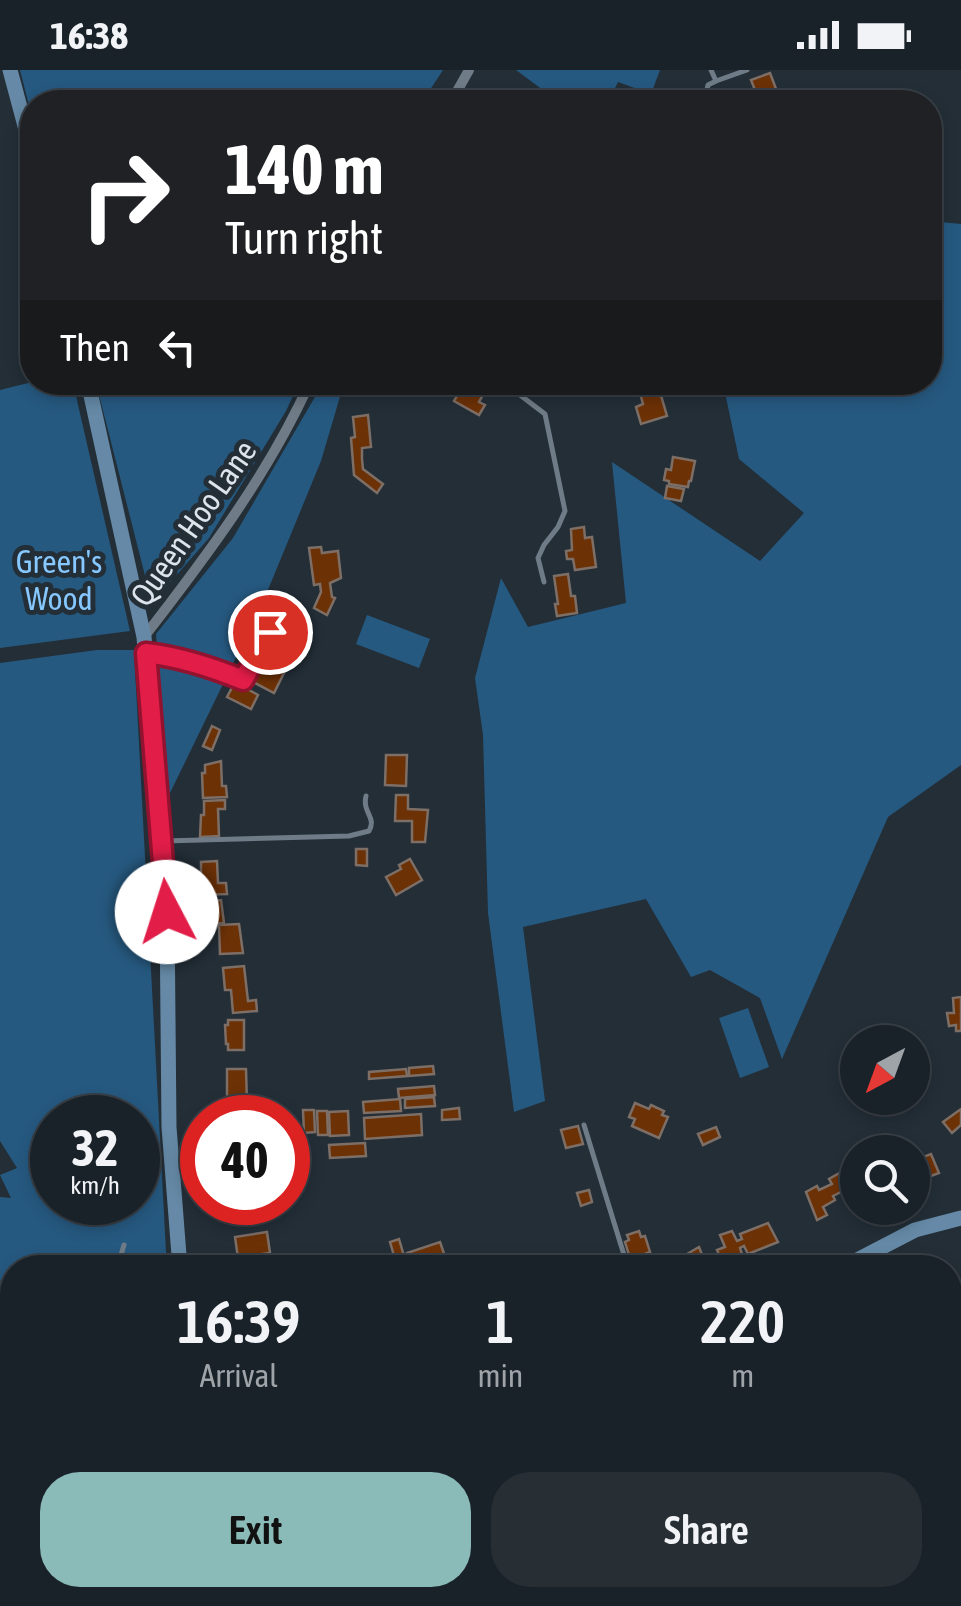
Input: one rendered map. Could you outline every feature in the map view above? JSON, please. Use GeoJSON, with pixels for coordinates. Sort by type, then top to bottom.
{"type":"FeatureCollection","features":[{"type":"Feature","properties":{"kind":"street"},"geometry":{"type":"LineString","coordinates":[[10,70],[20,107]]}},
{"type":"Feature","properties":{"kind":"street"},"geometry":{"type":"LineString","coordinates":[[91,395],[145,645],[167,912],[168,1126],[179,1255]]}},
{"type":"Feature","properties":{"kind":"street","name":"Queen Hoo Lane"},"geometry":{"type":"LineString","coordinates":[[145,645],[223,534],[304,395]]}},
{"type":"Feature","properties":{"kind":"street"},"geometry":{"type":"LineString","coordinates":[[867,1255],[915,1230],[961,1218]]}},
{"type":"Feature","properties":{"kind":"lane"},"geometry":{"type":"LineString","coordinates":[[711,70],[716,81]]}},
{"type":"Feature","properties":{"kind":"lane"},"geometry":{"type":"LineString","coordinates":[[707,90],[708,85],[746,70]]}},
{"type":"Feature","properties":{"kind":"lane"},"geometry":{"type":"LineString","coordinates":[[519,395],[545,414],[565,512],[538,558],[544,582]]}},
{"type":"Feature","properties":{"kind":"lane"},"geometry":{"type":"LineString","coordinates":[[145,645],[243,680],[270,632]]}},
{"type":"Feature","properties":{"kind":"lane"},"geometry":{"type":"LineString","coordinates":[[162,841],[361,833],[370,831],[373,825],[366,810],[366,796]]}},
{"type":"Feature","properties":{"kind":"lane"},"geometry":{"type":"LineString","coordinates":[[584,1125],[624,1255]]}},
{"type":"Feature","properties":{"kind":"lane"},"geometry":{"type":"LineString","coordinates":[[121,1255],[124,1245]]}},
{"type":"Feature","properties":{"kind":"green space"},"geometry":{"type":"Polygon","coordinates":[[[20,70],[443,70],[430,90],[25,90],[20,70]]]}},
{"type":"Feature","properties":{"kind":"green space"},"geometry":{"type":"Polygon","coordinates":[[[516,70],[660,70],[652,90],[618,82],[614,90],[543,90],[516,70]]]}},
{"type":"Feature","properties":{"kind":"green space"},"geometry":{"type":"Polygon","coordinates":[[[942,222],[961,224],[961,765],[888,817],[782,1059],[760,998],[710,970],[691,977],[646,899],[523,927],[545,1101],[514,1112],[488,913],[483,735],[475,678],[501,578],[528,627],[626,603],[612,462],[760,561],[804,513],[739,459],[726,395],[942,395],[942,222]]]}},
{"type":"Feature","properties":{"kind":"green space","name":"Green's Wood"},"geometry":{"type":"Polygon","coordinates":[[[20,385],[20,395],[76,395],[130,631],[0,648],[0,390],[20,385]]]}},
{"type":"Feature","properties":{"kind":"green space","name":"Green's Wood"},"geometry":{"type":"Polygon","coordinates":[[[99,395],[293,395],[209,538],[152,603],[99,395]]]}},
{"type":"Feature","properties":{"kind":"green space","name":"Green's Wood"},"geometry":{"type":"Polygon","coordinates":[[[316,395],[340,395],[321,461],[263,602],[169,795],[156,634],[233,538],[316,395]]]}},
{"type":"Feature","properties":{"kind":"green space"},"geometry":{"type":"Polygon","coordinates":[[[367,615],[430,639],[419,668],[356,644],[367,615]]]}},
{"type":"Feature","properties":{"kind":"green space"},"geometry":{"type":"Polygon","coordinates":[[[97,650],[134,650],[158,1095],[30,1095],[30,1225],[160,1225],[160,1139],[167,1255],[0,1255],[0,1197],[11,1198],[0,1175],[17,1168],[0,1141],[0,663],[97,650]]]}},
{"type":"Feature","properties":{"kind":"green space"},"geometry":{"type":"Polygon","coordinates":[[[748,1008],[769,1067],[740,1078],[719,1018],[748,1008]]]}},
{"type":"Feature","properties":{"kind":"building"},"geometry":{"type":"Polygon","coordinates":[[[770,73],[776,90],[755,90],[751,80],[770,73]]]}},
{"type":"Feature","properties":{"kind":"building"},"geometry":{"type":"Polygon","coordinates":[[[457,395],[483,395],[479,402],[485,405],[479,415],[454,401],[457,395]]]}},
{"type":"Feature","properties":{"kind":"building"},"geometry":{"type":"Polygon","coordinates":[[[641,395],[661,395],[667,416],[641,424],[636,407],[643,404],[641,395]]]}},
{"type":"Feature","properties":{"kind":"building"},"geometry":{"type":"Polygon","coordinates":[[[368,415],[371,447],[362,448],[363,469],[383,484],[377,493],[354,475],[353,417],[368,415]]]}},
{"type":"Feature","properties":{"kind":"building"},"geometry":{"type":"Polygon","coordinates":[[[673,457],[695,461],[688,487],[664,480],[673,457]]]}},
{"type":"Feature","properties":{"kind":"building"},"geometry":{"type":"Polygon","coordinates":[[[667,486],[684,489],[681,501],[665,498],[667,486]]]}},
{"type":"Feature","properties":{"kind":"building"},"geometry":{"type":"Polygon","coordinates":[[[584,527],[585,538],[592,537],[596,567],[575,570],[566,551],[572,550],[571,529],[584,527]]]}},
{"type":"Feature","properties":{"kind":"building"},"geometry":{"type":"Polygon","coordinates":[[[321,547],[322,553],[338,551],[341,578],[330,583],[335,598],[327,615],[314,608],[321,592],[320,584],[314,585],[309,548],[321,547]]]}},
{"type":"Feature","properties":{"kind":"building"},"geometry":{"type":"Polygon","coordinates":[[[568,574],[577,613],[557,616],[554,576],[568,574]]]}},
{"type":"Feature","properties":{"kind":"building"},"geometry":{"type":"Polygon","coordinates":[[[269,650],[290,661],[274,693],[253,682],[269,650]]]}},
{"type":"Feature","properties":{"kind":"building"},"geometry":{"type":"Polygon","coordinates":[[[235,682],[258,695],[251,709],[227,697],[235,682]]]}},
{"type":"Feature","properties":{"kind":"building"},"geometry":{"type":"Polygon","coordinates":[[[212,726],[220,730],[212,750],[203,746],[212,726]]]}},
{"type":"Feature","properties":{"kind":"building"},"geometry":{"type":"Polygon","coordinates":[[[386,755],[407,755],[406,786],[385,785],[386,755]]]}},
{"type":"Feature","properties":{"kind":"building"},"geometry":{"type":"Polygon","coordinates":[[[221,761],[222,786],[226,786],[227,797],[203,798],[205,765],[221,761]]]}},
{"type":"Feature","properties":{"kind":"building"},"geometry":{"type":"Polygon","coordinates":[[[396,795],[408,795],[408,809],[428,810],[425,842],[412,842],[412,821],[395,821],[396,795]]]}},
{"type":"Feature","properties":{"kind":"building"},"geometry":{"type":"Polygon","coordinates":[[[225,800],[225,809],[218,809],[219,836],[200,837],[204,801],[225,800]]]}},
{"type":"Feature","properties":{"kind":"building"},"geometry":{"type":"Polygon","coordinates":[[[356,849],[367,849],[367,866],[356,865],[356,849]]]}},
{"type":"Feature","properties":{"kind":"building"},"geometry":{"type":"Polygon","coordinates":[[[410,859],[422,880],[396,895],[386,877],[410,859]]]}},
{"type":"Feature","properties":{"kind":"building"},"geometry":{"type":"Polygon","coordinates":[[[217,861],[218,883],[226,883],[227,894],[203,895],[202,885],[197,885],[201,862],[217,861]]]}},
{"type":"Feature","properties":{"kind":"building"},"geometry":{"type":"Polygon","coordinates":[[[221,900],[224,923],[204,924],[202,902],[221,900]]]}},
{"type":"Feature","properties":{"kind":"building"},"geometry":{"type":"Polygon","coordinates":[[[239,924],[243,953],[220,954],[219,925],[239,924]]]}},
{"type":"Feature","properties":{"kind":"building"},"geometry":{"type":"Polygon","coordinates":[[[207,926],[207,940],[194,941],[194,927],[207,926]]]}},
{"type":"Feature","properties":{"kind":"building"},"geometry":{"type":"Polygon","coordinates":[[[244,966],[248,1001],[256,1000],[257,1011],[233,1013],[231,990],[225,990],[223,968],[244,966]]]}},
{"type":"Feature","properties":{"kind":"building"},"geometry":{"type":"Polygon","coordinates":[[[961,997],[961,1031],[956,1031],[956,1025],[949,1026],[947,1013],[954,1013],[953,998],[961,997]]]}},
{"type":"Feature","properties":{"kind":"building"},"geometry":{"type":"Polygon","coordinates":[[[228,1020],[244,1020],[244,1050],[228,1050],[228,1020]]]}},
{"type":"Feature","properties":{"kind":"building"},"geometry":{"type":"Polygon","coordinates":[[[433,1066],[434,1074],[409,1076],[409,1068],[433,1066]]]}},
{"type":"Feature","properties":{"kind":"building"},"geometry":{"type":"Polygon","coordinates":[[[227,1069],[246,1069],[247,1095],[227,1095],[227,1069]]]}},
{"type":"Feature","properties":{"kind":"building"},"geometry":{"type":"Polygon","coordinates":[[[406,1069],[407,1076],[369,1079],[369,1072],[406,1069]]]}},
{"type":"Feature","properties":{"kind":"building"},"geometry":{"type":"Polygon","coordinates":[[[434,1086],[435,1095],[399,1098],[398,1089],[434,1086]]]}},
{"type":"Feature","properties":{"kind":"building"},"geometry":{"type":"Polygon","coordinates":[[[434,1097],[435,1106],[405,1108],[405,1099],[434,1097]]]}},
{"type":"Feature","properties":{"kind":"building"},"geometry":{"type":"Polygon","coordinates":[[[400,1099],[401,1111],[364,1113],[363,1102],[400,1099]]]}},
{"type":"Feature","properties":{"kind":"building"},"geometry":{"type":"Polygon","coordinates":[[[635,1103],[664,1111],[662,1115],[668,1117],[659,1138],[632,1126],[635,1119],[629,1117],[635,1103]]]}},
{"type":"Feature","properties":{"kind":"building"},"geometry":{"type":"Polygon","coordinates":[[[459,1108],[460,1119],[442,1120],[442,1110],[459,1108]]]}},
{"type":"Feature","properties":{"kind":"building"},"geometry":{"type":"Polygon","coordinates":[[[961,1109],[961,1125],[952,1133],[943,1122],[961,1109]]]}},
{"type":"Feature","properties":{"kind":"building"},"geometry":{"type":"Polygon","coordinates":[[[310,1110],[314,1110],[315,1132],[310,1132],[310,1110]]]}},
{"type":"Feature","properties":{"kind":"building"},"geometry":{"type":"Polygon","coordinates":[[[317,1111],[327,1111],[328,1135],[318,1135],[317,1111]]]}},
{"type":"Feature","properties":{"kind":"building"},"geometry":{"type":"Polygon","coordinates":[[[348,1111],[349,1135],[330,1136],[329,1112],[348,1111]]]}},
{"type":"Feature","properties":{"kind":"building"},"geometry":{"type":"Polygon","coordinates":[[[421,1114],[422,1135],[365,1139],[364,1118],[421,1114]]]}},
{"type":"Feature","properties":{"kind":"building"},"geometry":{"type":"Polygon","coordinates":[[[578,1126],[583,1144],[566,1148],[561,1130],[578,1126]]]}},
{"type":"Feature","properties":{"kind":"building"},"geometry":{"type":"Polygon","coordinates":[[[716,1127],[720,1137],[703,1145],[698,1134],[716,1127]]]}},
{"type":"Feature","properties":{"kind":"building"},"geometry":{"type":"Polygon","coordinates":[[[365,1143],[366,1156],[330,1158],[329,1145],[365,1143]]]}},
{"type":"Feature","properties":{"kind":"building"},"geometry":{"type":"Polygon","coordinates":[[[930,1154],[939,1173],[930,1176],[930,1154]]]}},
{"type":"Feature","properties":{"kind":"building"},"geometry":{"type":"Polygon","coordinates":[[[840,1173],[840,1192],[823,1207],[827,1215],[817,1220],[806,1192],[832,1184],[829,1179],[840,1173]]]}},
{"type":"Feature","properties":{"kind":"building"},"geometry":{"type":"Polygon","coordinates":[[[589,1190],[592,1202],[581,1206],[577,1193],[589,1190]]]}},
{"type":"Feature","properties":{"kind":"building"},"geometry":{"type":"Polygon","coordinates":[[[768,1223],[778,1242],[748,1254],[744,1246],[740,1255],[719,1255],[717,1250],[725,1247],[720,1235],[732,1231],[737,1241],[742,1239],[740,1234],[768,1223]]]}},
{"type":"Feature","properties":{"kind":"building"},"geometry":{"type":"Polygon","coordinates":[[[639,1231],[650,1252],[629,1255],[627,1235],[639,1231]]]}},
{"type":"Feature","properties":{"kind":"building"},"geometry":{"type":"Polygon","coordinates":[[[267,1232],[270,1253],[238,1255],[235,1237],[267,1232]]]}},
{"type":"Feature","properties":{"kind":"building"},"geometry":{"type":"Polygon","coordinates":[[[399,1239],[404,1255],[394,1255],[390,1242],[399,1239]]]}},
{"type":"Feature","properties":{"kind":"building"},"geometry":{"type":"Polygon","coordinates":[[[440,1242],[444,1255],[408,1255],[440,1242]]]}},
{"type":"Feature","properties":{"kind":"building"},"geometry":{"type":"Polygon","coordinates":[[[699,1247],[702,1255],[685,1255],[699,1247]]]}},
{"type":"Feature","properties":{"kind":"route"},"geometry":{"type":"LineString","coordinates":[[167,912],[146,653],[174,656],[243,680],[270,632]]}}]}
